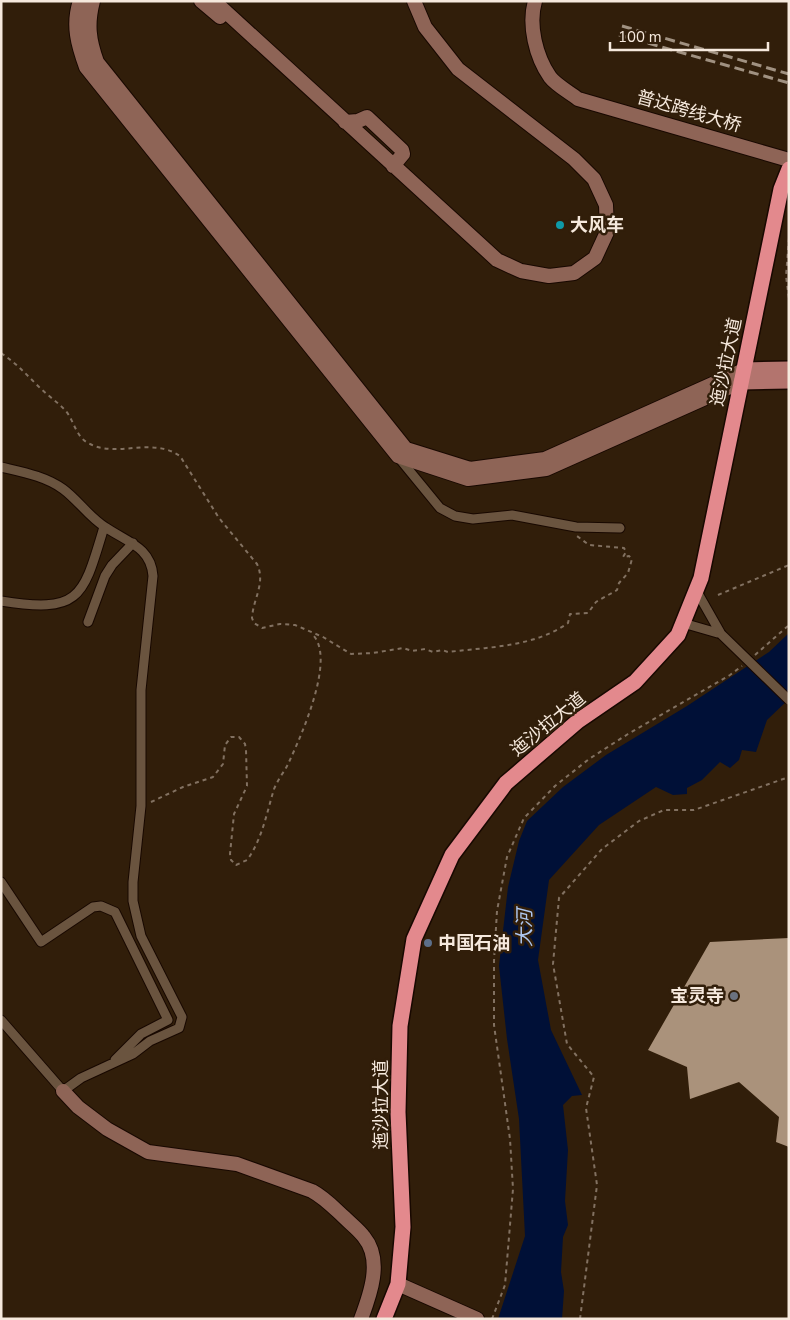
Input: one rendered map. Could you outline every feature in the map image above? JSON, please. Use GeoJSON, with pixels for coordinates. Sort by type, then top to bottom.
{"type":"FeatureCollection","features":[{"type":"Feature","properties":{"kind":"highway","name":"迤沙拉大道"},"geometry":{"type":"LineString","coordinates":[[384,1319],[398,1284],[403,1227],[398,1112],[400,1026],[414,939],[452,855],[506,782],[578,721],[635,682],[678,634],[701,578],[781,189],[789,170]]}},
{"type":"Feature","properties":{"kind":"main road"},"geometry":{"type":"LineString","coordinates":[[742,376],[789,369]]}},
{"type":"Feature","properties":{"kind":"main road"},"geometry":{"type":"LineString","coordinates":[[742,376],[789,381]]}},
{"type":"Feature","properties":{"kind":"street"},"geometry":{"type":"LineString","coordinates":[[80,1],[75,16],[77,43],[86,67],[440,508],[455,516],[473,519],[512,515],[576,527],[620,528]]}},
{"type":"Feature","properties":{"kind":"street"},"geometry":{"type":"LineString","coordinates":[[93,1],[88,19],[89,41],[97,62],[406,449],[470,469],[545,459],[742,376]]}},
{"type":"Feature","properties":{"kind":"street"},"geometry":{"type":"LineString","coordinates":[[201,1],[343,121],[497,260],[521,271],[549,276],[574,273],[595,258],[607,232],[606,205],[594,179],[574,159],[458,69],[426,26],[414,1]]}},
{"type":"Feature","properties":{"kind":"street"},"geometry":{"type":"LineString","coordinates":[[214,1],[343,121]]}},
{"type":"Feature","properties":{"kind":"street","name":"普达跨线大桥"},"geometry":{"type":"LineString","coordinates":[[535,1],[532,10],[535,46],[550,78],[578,99],[789,160]]}},
{"type":"Feature","properties":{"kind":"street"},"geometry":{"type":"LineString","coordinates":[[398,456],[468,478],[546,470],[742,376]]}},
{"type":"Feature","properties":{"kind":"street"},"geometry":{"type":"LineString","coordinates":[[1,467],[44,478],[63,488],[104,527],[133,543],[150,560],[153,576],[142,690],[141,806],[133,882],[136,920],[141,936],[180,1011],[182,1023],[174,1032],[150,1041],[133,1054],[81,1078],[63,1091]]}},
{"type":"Feature","properties":{"kind":"street"},"geometry":{"type":"LineString","coordinates":[[1,601],[42,606],[66,602],[74,597],[82,590],[89,576],[104,527]]}},
{"type":"Feature","properties":{"kind":"street"},"geometry":{"type":"LineString","coordinates":[[88,622],[105,576],[133,543]]}},
{"type":"Feature","properties":{"kind":"street"},"geometry":{"type":"LineString","coordinates":[[696,590],[721,634],[789,700]]}},
{"type":"Feature","properties":{"kind":"street"},"geometry":{"type":"LineString","coordinates":[[683,623],[721,634]]}},
{"type":"Feature","properties":{"kind":"street"},"geometry":{"type":"LineString","coordinates":[[1,882],[41,942],[93,908],[109,908],[115,912],[168,1020],[141,1034],[110,1065]]}},
{"type":"Feature","properties":{"kind":"street"},"geometry":{"type":"LineString","coordinates":[[1,1020],[78,1107],[137,1148],[160,1155],[237,1164],[312,1191],[324,1198],[365,1238],[370,1246],[374,1268],[372,1285],[361,1319]]}},
{"type":"Feature","properties":{"kind":"street"},"geometry":{"type":"LineString","coordinates":[[398,1284],[477,1319]]}},
{"type":"Feature","properties":{"kind":"path"},"geometry":{"type":"LineString","coordinates":[[789,238],[786,276],[789,299]]}},
{"type":"Feature","properties":{"kind":"path"},"geometry":{"type":"LineString","coordinates":[[1,353],[16,364],[64,409],[80,436],[90,444],[121,448],[156,446],[173,451],[180,456],[219,518],[257,564],[261,578],[252,611],[254,623],[262,628],[280,624],[295,625],[312,634],[323,637],[351,654],[403,648],[412,651],[425,649],[433,652],[442,650],[448,652],[511,646],[558,630],[568,623],[570,614],[588,613],[596,602],[613,594],[628,574],[632,562],[631,557],[623,556],[626,552],[624,548],[596,547],[583,542],[576,535],[576,527]]}},
{"type":"Feature","properties":{"kind":"path"},"geometry":{"type":"LineString","coordinates":[[718,595],[789,565]]}},
{"type":"Feature","properties":{"kind":"path"},"geometry":{"type":"LineString","coordinates":[[752,657],[789,625]]}},
{"type":"Feature","properties":{"kind":"path"},"geometry":{"type":"LineString","coordinates":[[141,806],[183,787],[213,777],[223,764],[228,740],[231,737],[239,737],[243,740],[246,750],[247,786],[234,814],[230,854],[231,860],[236,865],[247,860],[270,810],[277,783],[294,748],[320,676],[322,654],[320,645],[312,634]]}},
{"type":"Feature","properties":{"kind":"path"},"geometry":{"type":"LineString","coordinates":[[492,1319],[505,1285],[513,1189],[510,1139],[494,1025],[496,920],[507,857],[524,818],[555,786],[597,754],[730,675],[745,663]]}},
{"type":"Feature","properties":{"kind":"path"},"geometry":{"type":"LineString","coordinates":[[580,1319],[598,1184],[586,1108],[594,1077],[567,1044],[553,964],[559,898],[602,849],[639,821],[664,810],[694,810],[789,777]]}},
{"type":"Feature","properties":{"kind":"water","name":"大河"},"geometry":{"type":"Polygon","coordinates":[[[789,633],[789,699],[767,720],[756,752],[742,750],[739,760],[730,768],[720,762],[702,780],[687,788],[687,794],[673,795],[656,787],[599,825],[549,880],[538,960],[551,1030],[582,1095],[572,1096],[563,1105],[568,1150],[565,1201],[568,1225],[563,1237],[561,1272],[564,1291],[562,1319],[498,1319],[525,1236],[519,1119],[507,1039],[499,966],[508,887],[519,841],[527,821],[563,787],[606,755],[687,706],[769,652],[789,633]]]}},
{"type":"Feature","properties":{"kind":"building","name":"宝灵寺"},"geometry":{"type":"Polygon","coordinates":[[[789,938],[789,1147],[776,1142],[779,1117],[739,1082],[690,1099],[687,1067],[648,1050],[710,942],[789,938]]]}},
{"type":"Feature","properties":{"kind":"railway"},"geometry":{"type":"LineString","coordinates":[[622,26],[789,74]]}},
{"type":"Feature","properties":{"kind":"railway"},"geometry":{"type":"LineString","coordinates":[[619,35],[789,83]]}},
{"type":"Feature","properties":{"kind":"place","name":"大风车"},"geometry":{"type":"Point","coordinates":[560,225]}},
{"type":"Feature","properties":{"kind":"place","name":"中国石油"},"geometry":{"type":"Point","coordinates":[428,943]}},
{"type":"Feature","properties":{"kind":"place","name":"宝灵寺"},"geometry":{"type":"Point","coordinates":[734,996]}}]}
